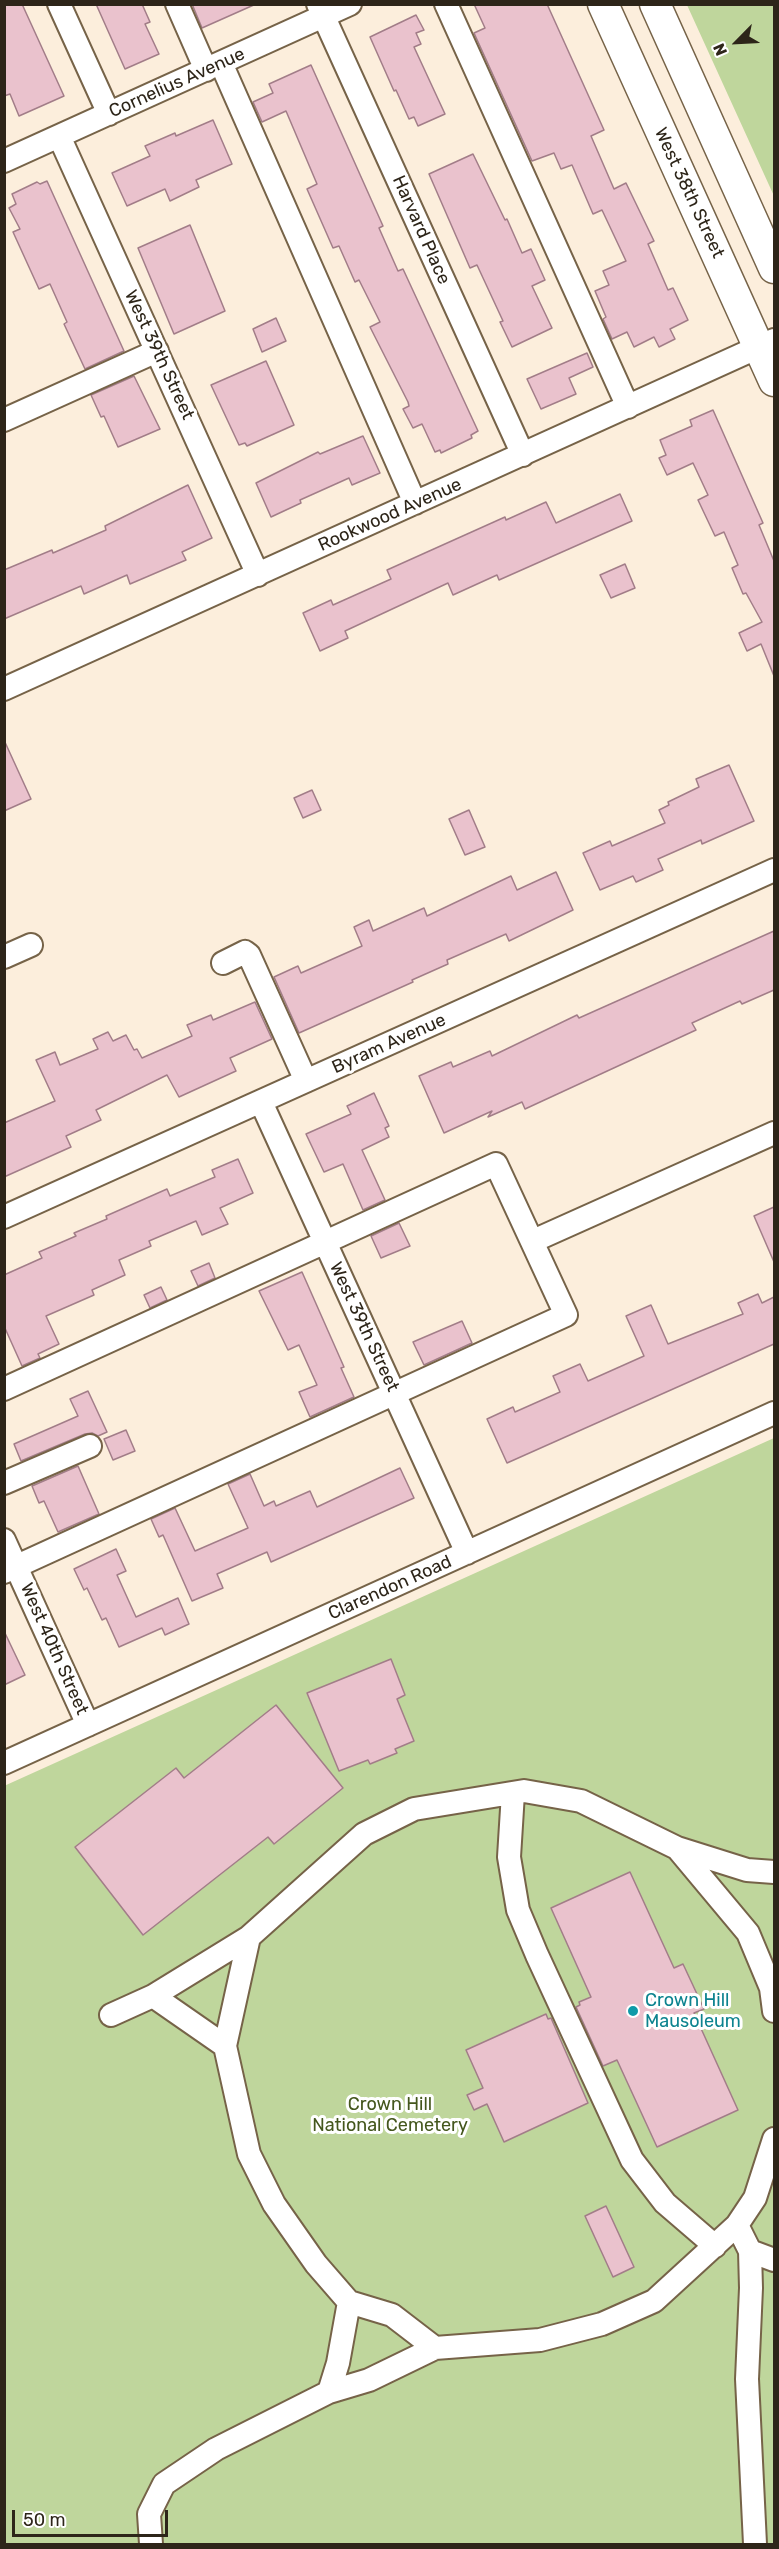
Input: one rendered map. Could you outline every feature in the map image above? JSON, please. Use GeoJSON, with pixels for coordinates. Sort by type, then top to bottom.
{"type":"FeatureCollection","features":[{"type":"Feature","properties":{"kind":"main road","name":"West 38th Street"},"geometry":{"type":"LineString","coordinates":[[603,4],[767,343],[774,381]]}},
{"type":"Feature","properties":{"kind":"main road"},"geometry":{"type":"LineString","coordinates":[[655,4],[774,268]]}},
{"type":"Feature","properties":{"kind":"street"},"geometry":{"type":"LineString","coordinates":[[59,4],[109,114]]}},
{"type":"Feature","properties":{"kind":"street"},"geometry":{"type":"LineString","coordinates":[[177,4],[214,66],[415,503]]}},
{"type":"Feature","properties":{"kind":"street","name":"Cornelius Avenue"},"geometry":{"type":"LineString","coordinates":[[4,161],[214,66],[321,10],[350,4]]}},
{"type":"Feature","properties":{"kind":"street"},"geometry":{"type":"LineString","coordinates":[[446,4],[628,407]]}},
{"type":"Feature","properties":{"kind":"street","name":"Harvard Place"},"geometry":{"type":"LineString","coordinates":[[321,10],[523,455]]}},
{"type":"Feature","properties":{"kind":"street","name":"West 39th Street"},"geometry":{"type":"LineString","coordinates":[[59,136],[258,575]]}},
{"type":"Feature","properties":{"kind":"street","name":"Rookwood Avenue"},"geometry":{"type":"LineString","coordinates":[[4,689],[767,343]]}},
{"type":"Feature","properties":{"kind":"street"},"geometry":{"type":"LineString","coordinates":[[4,420],[157,351]]}},
{"type":"Feature","properties":{"kind":"street","name":"Byram Avenue"},"geometry":{"type":"LineString","coordinates":[[4,1218],[774,870]]}},
{"type":"Feature","properties":{"kind":"street"},"geometry":{"type":"LineString","coordinates":[[4,957],[31,945]]}},
{"type":"Feature","properties":{"kind":"street"},"geometry":{"type":"LineString","coordinates":[[223,963],[245,952],[249,955],[306,1081]]}},
{"type":"Feature","properties":{"kind":"street","name":"West 39th Street"},"geometry":{"type":"LineString","coordinates":[[261,1102],[467,1553]]}},
{"type":"Feature","properties":{"kind":"street"},"geometry":{"type":"LineString","coordinates":[[533,1241],[774,1133]]}},
{"type":"Feature","properties":{"kind":"street"},"geometry":{"type":"LineString","coordinates":[[4,1389],[496,1164],[566,1315],[10,1569]]}},
{"type":"Feature","properties":{"kind":"street","name":"Clarendon Road"},"geometry":{"type":"LineString","coordinates":[[4,1763],[774,1413]]}},
{"type":"Feature","properties":{"kind":"street"},"geometry":{"type":"LineString","coordinates":[[4,1483],[90,1446]]}},
{"type":"Feature","properties":{"kind":"street","name":"West 40th Street"},"geometry":{"type":"LineString","coordinates":[[4,1540],[10,1569],[88,1725]]}},
{"type":"Feature","properties":{"kind":"street"},"geometry":{"type":"LineString","coordinates":[[111,2015],[153,1996],[249,1937],[364,1834],[414,1809],[524,1791],[581,1801],[677,1848],[747,1870],[774,1872]]}},
{"type":"Feature","properties":{"kind":"street"},"geometry":{"type":"LineString","coordinates":[[513,1793],[509,1857],[518,1910],[537,1955],[632,2160],[665,2203],[715,2246]]}},
{"type":"Feature","properties":{"kind":"street"},"geometry":{"type":"LineString","coordinates":[[677,1848],[748,1933],[771,1988],[774,2011]]}},
{"type":"Feature","properties":{"kind":"street"},"geometry":{"type":"LineString","coordinates":[[249,1937],[225,2046],[249,2154],[274,2204],[316,2264],[349,2302],[392,2315],[435,2348]]}},
{"type":"Feature","properties":{"kind":"street"},"geometry":{"type":"LineString","coordinates":[[153,1996],[225,2046]]}},
{"type":"Feature","properties":{"kind":"street"},"geometry":{"type":"LineString","coordinates":[[151,2544],[149,2514],[164,2484],[216,2450],[329,2392],[369,2380],[435,2348],[540,2340],[602,2324],[654,2301],[737,2225],[755,2198],[774,2139]]}},
{"type":"Feature","properties":{"kind":"street"},"geometry":{"type":"LineString","coordinates":[[737,2225],[750,2251],[751,2288],[747,2379],[754,2544]]}},
{"type":"Feature","properties":{"kind":"street"},"geometry":{"type":"LineString","coordinates":[[750,2251],[774,2260]]}},
{"type":"Feature","properties":{"kind":"street"},"geometry":{"type":"LineString","coordinates":[[329,2392],[339,2363],[349,2302]]}},
{"type":"Feature","properties":{"kind":"green space"},"geometry":{"type":"Polygon","coordinates":[[[687,5],[774,5],[774,196],[687,5]]]}},
{"type":"Feature","properties":{"kind":"green space","name":"Crown Hill National Cemetery"},"geometry":{"type":"Polygon","coordinates":[[[774,1438],[774,2544],[5,2544],[4,1786],[774,1438]]]}},
{"type":"Feature","properties":{"kind":"building"},"geometry":{"type":"Polygon","coordinates":[[[4,4],[22,4],[64,96],[19,116],[10,94],[4,96],[4,4]]]}},
{"type":"Feature","properties":{"kind":"building"},"geometry":{"type":"Polygon","coordinates":[[[96,4],[142,4],[150,22],[145,24],[159,54],[125,69],[96,4]]]}},
{"type":"Feature","properties":{"kind":"building"},"geometry":{"type":"Polygon","coordinates":[[[192,4],[256,4],[202,28],[192,4]]]}},
{"type":"Feature","properties":{"kind":"building"},"geometry":{"type":"Polygon","coordinates":[[[474,4],[547,4],[604,130],[591,136],[614,189],[626,183],[654,241],[648,244],[668,290],[673,288],[688,320],[670,329],[675,339],[659,347],[654,337],[634,347],[627,332],[612,339],[603,319],[606,317],[595,291],[609,285],[603,271],[626,261],[602,210],[593,214],[572,165],[561,169],[554,153],[532,161],[474,33],[485,28],[474,4]]]}},
{"type":"Feature","properties":{"kind":"building"},"geometry":{"type":"Polygon","coordinates":[[[416,15],[424,30],[416,33],[421,44],[414,47],[445,114],[418,126],[414,117],[409,119],[370,37],[416,15]]]}},
{"type":"Feature","properties":{"kind":"building"},"geometry":{"type":"Polygon","coordinates":[[[311,65],[383,226],[379,228],[398,271],[403,269],[478,431],[471,435],[472,438],[441,453],[440,450],[435,452],[422,424],[413,428],[403,409],[409,406],[408,402],[370,327],[380,322],[359,280],[355,282],[339,246],[333,248],[307,189],[317,184],[286,111],[262,122],[253,102],[273,93],[269,84],[311,65]]]}},
{"type":"Feature","properties":{"kind":"building"},"geometry":{"type":"Polygon","coordinates":[[[213,120],[232,164],[196,180],[199,187],[170,201],[165,189],[127,206],[112,173],[150,156],[145,146],[213,120]]]}},
{"type":"Feature","properties":{"kind":"building"},"geometry":{"type":"Polygon","coordinates":[[[473,154],[522,253],[531,249],[545,280],[532,286],[552,328],[512,347],[500,322],[503,321],[477,265],[470,268],[429,174],[473,154]]]}},
{"type":"Feature","properties":{"kind":"building"},"geometry":{"type":"Polygon","coordinates":[[[47,181],[124,351],[85,369],[64,324],[67,322],[50,284],[39,289],[13,232],[20,229],[9,208],[16,204],[12,194],[37,182],[40,184],[47,181]]]}},
{"type":"Feature","properties":{"kind":"building"},"geometry":{"type":"Polygon","coordinates":[[[190,225],[225,311],[174,334],[138,248],[190,225]]]}},
{"type":"Feature","properties":{"kind":"building"},"geometry":{"type":"Polygon","coordinates":[[[276,318],[286,341],[262,352],[253,329],[276,318]]]}},
{"type":"Feature","properties":{"kind":"building"},"geometry":{"type":"Polygon","coordinates":[[[587,353],[593,367],[569,378],[576,394],[541,409],[527,379],[587,353]]]}},
{"type":"Feature","properties":{"kind":"building"},"geometry":{"type":"Polygon","coordinates":[[[266,361],[294,425],[247,446],[245,443],[239,445],[211,385],[266,361]]]}},
{"type":"Feature","properties":{"kind":"building"},"geometry":{"type":"Polygon","coordinates":[[[134,376],[160,429],[118,447],[104,416],[101,417],[91,395],[134,376]]]}},
{"type":"Feature","properties":{"kind":"building"},"geometry":{"type":"Polygon","coordinates":[[[713,410],[763,523],[759,525],[774,561],[774,676],[761,644],[747,651],[739,633],[762,622],[746,593],[743,594],[732,568],[738,565],[724,532],[715,536],[698,500],[708,495],[693,463],[667,475],[659,458],[666,455],[660,440],[692,426],[690,420],[713,410]]]}},
{"type":"Feature","properties":{"kind":"building"},"geometry":{"type":"Polygon","coordinates":[[[363,436],[380,473],[352,485],[349,478],[300,500],[301,503],[271,517],[256,483],[318,452],[320,454],[363,436]]]}},
{"type":"Feature","properties":{"kind":"building"},"geometry":{"type":"Polygon","coordinates":[[[188,485],[212,538],[182,552],[186,560],[130,584],[127,575],[84,594],[81,586],[4,619],[4,570],[52,550],[53,553],[106,530],[105,526],[188,485]]]}},
{"type":"Feature","properties":{"kind":"building"},"geometry":{"type":"Polygon","coordinates":[[[620,494],[632,521],[499,580],[497,575],[453,595],[448,583],[345,631],[348,638],[320,651],[303,613],[331,600],[333,605],[391,579],[387,570],[505,517],[506,520],[546,502],[556,523],[620,494]]]}},
{"type":"Feature","properties":{"kind":"building"},"geometry":{"type":"Polygon","coordinates":[[[625,564],[635,588],[611,598],[600,575],[625,564]]]}},
{"type":"Feature","properties":{"kind":"building"},"geometry":{"type":"Polygon","coordinates":[[[4,740],[31,799],[4,811],[4,740]]]}},
{"type":"Feature","properties":{"kind":"building"},"geometry":{"type":"Polygon","coordinates":[[[729,765],[754,821],[702,844],[701,840],[658,859],[663,870],[636,882],[633,876],[600,890],[583,853],[610,841],[612,846],[665,823],[659,810],[669,805],[668,802],[699,787],[696,779],[729,765]]]}},
{"type":"Feature","properties":{"kind":"building"},"geometry":{"type":"Polygon","coordinates":[[[312,790],[321,810],[303,818],[294,798],[312,790]]]}},
{"type":"Feature","properties":{"kind":"building"},"geometry":{"type":"Polygon","coordinates":[[[469,810],[485,847],[465,855],[449,819],[469,810]]]}},
{"type":"Feature","properties":{"kind":"building"},"geometry":{"type":"Polygon","coordinates":[[[556,872],[573,910],[509,941],[506,934],[447,960],[448,964],[412,980],[413,982],[299,1033],[274,977],[298,966],[301,973],[362,946],[354,927],[369,920],[373,931],[424,908],[427,916],[511,876],[517,890],[556,872]]]}},
{"type":"Feature","properties":{"kind":"building"},"geometry":{"type":"Polygon","coordinates":[[[774,931],[774,990],[742,1004],[740,1001],[692,1023],[696,1030],[525,1109],[522,1102],[488,1117],[492,1111],[444,1133],[419,1076],[451,1062],[453,1067],[490,1051],[492,1056],[577,1015],[579,1018],[774,931]]]}},
{"type":"Feature","properties":{"kind":"building"},"geometry":{"type":"Polygon","coordinates":[[[255,1002],[272,1039],[230,1058],[236,1071],[179,1097],[167,1075],[96,1110],[101,1120],[66,1136],[71,1147],[4,1177],[4,1123],[55,1101],[36,1060],[55,1052],[60,1065],[98,1049],[93,1039],[108,1032],[113,1041],[126,1035],[134,1050],[137,1049],[142,1058],[192,1036],[187,1025],[211,1015],[213,1020],[255,1002]]]}},
{"type":"Feature","properties":{"kind":"building"},"geometry":{"type":"Polygon","coordinates":[[[374,1093],[389,1126],[385,1128],[389,1137],[362,1150],[385,1200],[363,1210],[343,1164],[324,1172],[306,1134],[351,1114],[347,1106],[374,1093]]]}},
{"type":"Feature","properties":{"kind":"building"},"geometry":{"type":"Polygon","coordinates":[[[238,1159],[253,1193],[220,1208],[228,1224],[202,1235],[196,1221],[149,1241],[151,1246],[119,1260],[125,1275],[92,1290],[94,1295],[46,1316],[59,1344],[38,1354],[40,1358],[22,1366],[4,1326],[4,1275],[42,1258],[39,1252],[76,1236],[74,1233],[107,1219],[106,1216],[167,1189],[170,1196],[215,1177],[212,1170],[238,1159]]]}},
{"type":"Feature","properties":{"kind":"building"},"geometry":{"type":"Polygon","coordinates":[[[774,1207],[774,1262],[754,1216],[774,1207]]]}},
{"type":"Feature","properties":{"kind":"building"},"geometry":{"type":"Polygon","coordinates":[[[399,1223],[410,1246],[381,1258],[371,1236],[399,1223]]]}},
{"type":"Feature","properties":{"kind":"building"},"geometry":{"type":"Polygon","coordinates":[[[209,1263],[215,1278],[198,1286],[191,1271],[209,1263]]]}},
{"type":"Feature","properties":{"kind":"building"},"geometry":{"type":"Polygon","coordinates":[[[302,1272],[344,1367],[341,1368],[354,1397],[310,1417],[299,1392],[317,1385],[299,1345],[288,1350],[259,1291],[302,1272]]]}},
{"type":"Feature","properties":{"kind":"building"},"geometry":{"type":"Polygon","coordinates":[[[161,1287],[167,1300],[150,1308],[144,1295],[161,1287]]]}},
{"type":"Feature","properties":{"kind":"building"},"geometry":{"type":"Polygon","coordinates":[[[758,1294],[762,1303],[774,1297],[774,1344],[507,1463],[487,1419],[513,1407],[515,1412],[560,1392],[553,1376],[580,1364],[588,1381],[644,1356],[626,1316],[651,1305],[668,1344],[743,1314],[738,1303],[758,1294]]]}},
{"type":"Feature","properties":{"kind":"building"},"geometry":{"type":"Polygon","coordinates":[[[462,1321],[472,1343],[424,1365],[413,1342],[462,1321]]]}},
{"type":"Feature","properties":{"kind":"building"},"geometry":{"type":"Polygon","coordinates":[[[88,1391],[107,1432],[98,1436],[92,1433],[85,1434],[21,1461],[14,1444],[78,1416],[70,1399],[88,1391]]]}},
{"type":"Feature","properties":{"kind":"building"},"geometry":{"type":"Polygon","coordinates":[[[126,1430],[135,1451],[113,1460],[104,1439],[126,1430]]]}},
{"type":"Feature","properties":{"kind":"building"},"geometry":{"type":"Polygon","coordinates":[[[78,1466],[99,1514],[58,1532],[44,1501],[39,1503],[32,1486],[78,1466]]]}},
{"type":"Feature","properties":{"kind":"building"},"geometry":{"type":"Polygon","coordinates":[[[400,1468],[414,1498],[271,1562],[267,1552],[217,1574],[223,1588],[192,1601],[163,1535],[159,1537],[151,1519],[175,1508],[195,1551],[248,1528],[228,1484],[250,1474],[264,1506],[274,1501],[276,1506],[310,1491],[317,1507],[400,1468]]]}},
{"type":"Feature","properties":{"kind":"building"},"geometry":{"type":"Polygon","coordinates":[[[116,1549],[126,1571],[117,1575],[136,1617],[178,1598],[189,1624],[165,1635],[162,1628],[119,1647],[106,1618],[102,1620],[87,1588],[84,1590],[74,1569],[116,1549]]]}},
{"type":"Feature","properties":{"kind":"building"},"geometry":{"type":"Polygon","coordinates":[[[4,1631],[25,1675],[4,1685],[4,1631]]]}},
{"type":"Feature","properties":{"kind":"building"},"geometry":{"type":"Polygon","coordinates":[[[391,1659],[405,1695],[397,1699],[414,1741],[395,1749],[397,1753],[370,1764],[368,1760],[339,1771],[307,1693],[391,1659]]]}},
{"type":"Feature","properties":{"kind":"building"},"geometry":{"type":"Polygon","coordinates":[[[276,1705],[343,1788],[274,1844],[268,1837],[143,1935],[75,1847],[176,1768],[184,1778],[276,1705]]]}},
{"type":"Feature","properties":{"kind":"building","name":"Crown Hill Mausoleum"},"geometry":{"type":"Polygon","coordinates":[[[630,1872],[674,1968],[683,1964],[704,2009],[694,2013],[738,2110],[657,2147],[617,2060],[603,2066],[576,2007],[580,2005],[579,2002],[591,1997],[551,1908],[630,1872]]]}},
{"type":"Feature","properties":{"kind":"building"},"geometry":{"type":"Polygon","coordinates":[[[546,2014],[548,2019],[551,2018],[588,2103],[504,2142],[487,2104],[474,2110],[467,2095],[483,2088],[466,2050],[546,2014]]]}},
{"type":"Feature","properties":{"kind":"building"},"geometry":{"type":"Polygon","coordinates":[[[606,2206],[634,2267],[613,2277],[585,2216],[606,2206]]]}},
{"type":"Feature","properties":{"kind":"place","name":"Crown Hill Mausoleum"},"geometry":{"type":"Point","coordinates":[633,2011]}}]}
